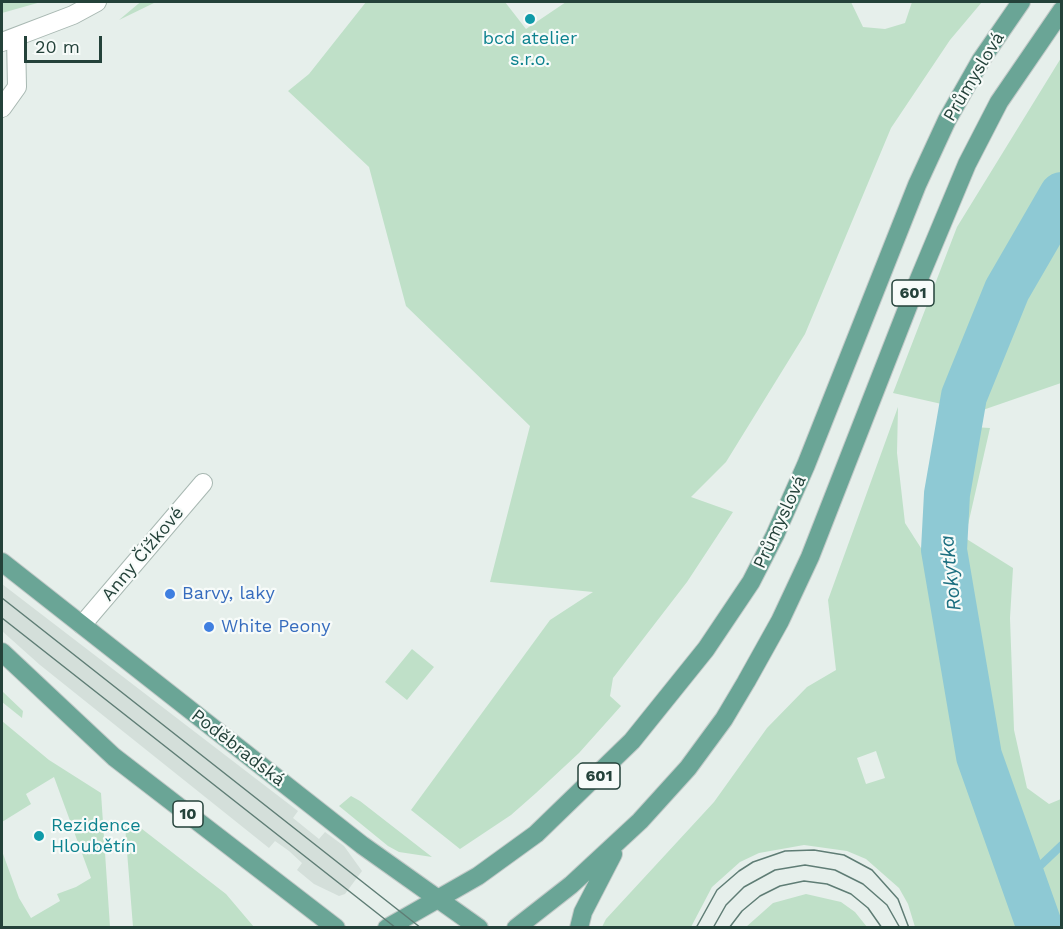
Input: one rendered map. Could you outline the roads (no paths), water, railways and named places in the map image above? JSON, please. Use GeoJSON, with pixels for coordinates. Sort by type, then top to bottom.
{"type":"FeatureCollection","features":[{"type":"Feature","properties":{"kind":"main road","name":"Průmyslová"},"geometry":{"type":"LineString","coordinates":[[387,927],[504,859],[557,816],[609,766],[685,678],[739,601],[775,535],[806,465],[891,247],[943,129],[981,60],[1021,2]]}},
{"type":"Feature","properties":{"kind":"main road","name":"Průmyslová"},"geometry":{"type":"LineString","coordinates":[[516,927],[618,844],[688,768],[724,719],[767,646],[810,557],[914,291],[968,164],[999,102],[1062,10]]}},
{"type":"Feature","properties":{"kind":"main road","name":"Poděbradská"},"geometry":{"type":"LineString","coordinates":[[2,562],[362,845],[479,927]]}},
{"type":"Feature","properties":{"kind":"main road","name":"10"},"geometry":{"type":"LineString","coordinates":[[2,652],[114,757],[336,927]]}},
{"type":"Feature","properties":{"kind":"main road"},"geometry":{"type":"LineString","coordinates":[[579,927],[583,912],[618,844]]}},
{"type":"Feature","properties":{"kind":"street"},"geometry":{"type":"LineString","coordinates":[[2,108],[17,87],[9,40],[73,15],[97,2]]}},
{"type":"Feature","properties":{"kind":"street","name":"Anny Čížkové"},"geometry":{"type":"LineString","coordinates":[[82,625],[203,483]]}},
{"type":"Feature","properties":{"kind":"waterway","name":"Rokytka"},"geometry":{"type":"LineString","coordinates":[[1040,928],[979,756],[944,550],[947,494],[964,396],[1007,290],[1062,195]]}},
{"type":"Feature","properties":{"kind":"waterway"},"geometry":{"type":"LineString","coordinates":[[1024,881],[1062,845]]}},
{"type":"Feature","properties":{"kind":"tram line"},"geometry":{"type":"LineString","coordinates":[[2,598],[421,928]]}},
{"type":"Feature","properties":{"kind":"tram line"},"geometry":{"type":"LineString","coordinates":[[2,618],[396,928]]}},
{"type":"Feature","properties":{"kind":"tram line"},"geometry":{"type":"LineString","coordinates":[[696,928],[717,890],[739,871],[753,862],[785,851],[814,850],[844,855],[872,870],[898,899],[909,928]]}},
{"type":"Feature","properties":{"kind":"tram line"},"geometry":{"type":"LineString","coordinates":[[713,928],[726,905],[744,887],[775,870],[805,865],[835,870],[863,884],[887,905],[900,928]]}},
{"type":"Feature","properties":{"kind":"tram line"},"geometry":{"type":"LineString","coordinates":[[729,928],[742,911],[760,896],[780,886],[804,881],[827,884],[851,894],[868,908],[882,928]]}},
{"type":"Feature","properties":{"kind":"place","name":"bcd atelier s.r.o."},"geometry":{"type":"Point","coordinates":[530,19]}},
{"type":"Feature","properties":{"kind":"place","name":"Barvy, laky"},"geometry":{"type":"Point","coordinates":[170,594]}},
{"type":"Feature","properties":{"kind":"place","name":"White Peony"},"geometry":{"type":"Point","coordinates":[209,627]}},
{"type":"Feature","properties":{"kind":"place","name":"Rezidence Hloubětín"},"geometry":{"type":"Point","coordinates":[39,836]}}]}
